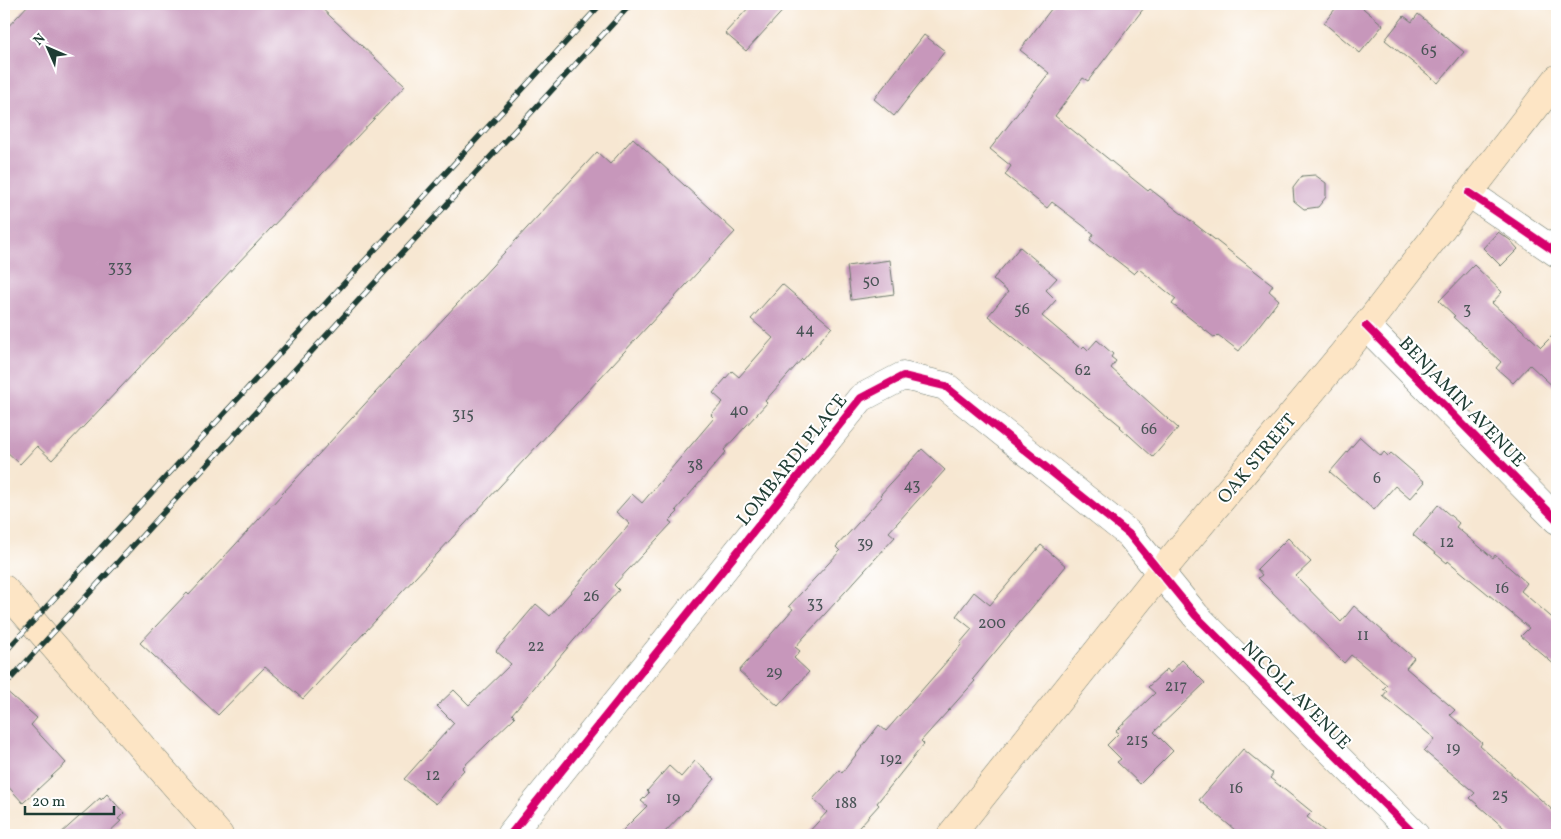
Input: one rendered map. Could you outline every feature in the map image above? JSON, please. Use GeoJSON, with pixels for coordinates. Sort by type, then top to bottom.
{"type":"FeatureCollection","features":[{"type":"Feature","properties":{"kind":"main road","name":"OAK STREET"},"geometry":{"type":"LineString","coordinates":[[951,835],[1160,573],[1366,326],[1557,79]]}},
{"type":"Feature","properties":{"kind":"main road"},"geometry":{"type":"LineString","coordinates":[[4,588],[219,835]]}},
{"type":"Feature","properties":{"kind":"street"},"geometry":{"type":"LineString","coordinates":[[1469,193],[1557,253]]}},
{"type":"Feature","properties":{"kind":"street","name":"BENJAMIN AVENUE"},"geometry":{"type":"LineString","coordinates":[[1366,326],[1557,520]]}},
{"type":"Feature","properties":{"kind":"street","name":"LOMBARDI PLACE"},"geometry":{"type":"LineString","coordinates":[[510,835],[861,398],[903,376],[944,386],[1129,534],[1160,573]]}},
{"type":"Feature","properties":{"kind":"street","name":"NICOLL AVENUE"},"geometry":{"type":"LineString","coordinates":[[1160,573],[1196,616],[1415,835]]}},
{"type":"Feature","properties":{"kind":"building"},"geometry":{"type":"Polygon","coordinates":[[[29,4],[317,4],[405,86],[52,460],[37,446],[20,464],[4,449],[4,31],[29,4]]]}},
{"type":"Feature","properties":{"kind":"building"},"geometry":{"type":"Polygon","coordinates":[[[752,4],[789,4],[746,51],[725,33],[752,4]]]}},
{"type":"Feature","properties":{"kind":"building"},"geometry":{"type":"Polygon","coordinates":[[[1055,4],[1147,4],[1088,81],[1083,78],[1055,116],[1148,191],[1150,189],[1273,285],[1269,291],[1279,300],[1239,351],[1218,335],[1215,338],[1172,304],[1176,299],[1139,269],[1134,274],[1090,240],[1094,234],[1052,202],[1047,208],[1005,175],[1011,166],[990,149],[1049,73],[1020,50],[1055,4]]]}},
{"type":"Feature","properties":{"kind":"building"},"geometry":{"type":"Polygon","coordinates":[[[1339,4],[1358,4],[1383,25],[1360,53],[1324,23],[1339,4]]]}},
{"type":"Feature","properties":{"kind":"building"},"geometry":{"type":"Polygon","coordinates":[[[1418,14],[1464,52],[1438,83],[1385,40],[1404,16],[1412,22],[1418,14]]]}},
{"type":"Feature","properties":{"kind":"building"},"geometry":{"type":"Polygon","coordinates":[[[924,35],[945,51],[894,116],[874,99],[924,35]]]}},
{"type":"Feature","properties":{"kind":"building"},"geometry":{"type":"Polygon","coordinates":[[[633,138],[735,232],[303,699],[265,667],[218,715],[140,643],[187,593],[189,595],[597,152],[610,164],[633,138]]]}},
{"type":"Feature","properties":{"kind":"building"},"geometry":{"type":"Polygon","coordinates":[[[1315,175],[1326,183],[1326,197],[1318,207],[1304,209],[1294,201],[1293,188],[1302,176],[1315,175]]]}},
{"type":"Feature","properties":{"kind":"building"},"geometry":{"type":"Polygon","coordinates":[[[1498,232],[1510,240],[1518,249],[1501,266],[1483,248],[1498,232]]]}},
{"type":"Feature","properties":{"kind":"building"},"geometry":{"type":"Polygon","coordinates":[[[1020,247],[1057,278],[1046,290],[1056,300],[1042,316],[1081,349],[1084,346],[1088,350],[1097,340],[1113,354],[1111,357],[1116,361],[1111,368],[1178,428],[1153,457],[1121,426],[988,316],[1008,292],[993,279],[1020,247]]]}},
{"type":"Feature","properties":{"kind":"building"},"geometry":{"type":"Polygon","coordinates":[[[890,260],[894,294],[851,300],[847,266],[890,260]]]}},
{"type":"Feature","properties":{"kind":"building"},"geometry":{"type":"Polygon","coordinates":[[[1474,265],[1502,292],[1492,303],[1541,347],[1557,331],[1557,390],[1530,365],[1513,383],[1496,368],[1501,362],[1453,317],[1455,316],[1439,301],[1474,265]]]}},
{"type":"Feature","properties":{"kind":"building"},"geometry":{"type":"Polygon","coordinates":[[[782,284],[832,327],[765,401],[767,403],[724,450],[726,452],[676,510],[678,512],[669,521],[672,523],[614,585],[619,590],[512,714],[515,717],[462,768],[464,770],[436,804],[404,779],[454,723],[437,706],[454,690],[469,705],[511,664],[496,651],[536,604],[550,616],[630,524],[616,512],[632,494],[642,503],[714,418],[711,415],[723,402],[713,393],[732,371],[739,377],[773,338],[751,319],[782,284]]]}},
{"type":"Feature","properties":{"kind":"building"},"geometry":{"type":"Polygon","coordinates":[[[1360,437],[1381,456],[1384,452],[1388,456],[1391,453],[1425,482],[1410,499],[1395,486],[1374,510],[1330,472],[1360,437]]]}},
{"type":"Feature","properties":{"kind":"building"},"geometry":{"type":"Polygon","coordinates":[[[922,449],[945,470],[889,532],[895,537],[795,647],[800,651],[794,658],[809,672],[778,706],[739,671],[793,609],[789,606],[840,551],[836,547],[882,497],[880,495],[922,449]]]}},
{"type":"Feature","properties":{"kind":"building"},"geometry":{"type":"Polygon","coordinates":[[[1438,505],[1459,523],[1456,527],[1493,558],[1495,555],[1527,583],[1521,591],[1557,622],[1557,667],[1521,636],[1529,628],[1448,561],[1447,563],[1413,535],[1438,505]]]}},
{"type":"Feature","properties":{"kind":"building"},"geometry":{"type":"Polygon","coordinates":[[[1288,538],[1311,562],[1296,576],[1341,622],[1354,606],[1414,658],[1406,668],[1455,710],[1450,715],[1482,743],[1480,746],[1557,814],[1557,835],[1512,835],[1470,798],[1475,793],[1424,751],[1435,739],[1383,696],[1387,691],[1383,689],[1387,685],[1351,655],[1344,663],[1258,578],[1262,575],[1257,569],[1288,538]]]}},
{"type":"Feature","properties":{"kind":"building"},"geometry":{"type":"Polygon","coordinates":[[[1041,545],[1066,566],[973,679],[975,681],[921,741],[924,744],[877,803],[879,805],[852,835],[806,835],[827,812],[813,799],[839,770],[842,773],[879,725],[886,731],[962,644],[960,643],[972,629],[956,616],[974,592],[990,605],[1041,545]]]}},
{"type":"Feature","properties":{"kind":"building"},"geometry":{"type":"Polygon","coordinates":[[[1182,660],[1205,683],[1154,732],[1173,751],[1140,784],[1117,762],[1121,759],[1107,745],[1119,733],[1116,731],[1155,693],[1148,687],[1167,669],[1170,673],[1182,660]]]}},
{"type":"Feature","properties":{"kind":"building"},"geometry":{"type":"Polygon","coordinates":[[[4,689],[37,718],[31,725],[66,763],[23,803],[4,782],[4,689]]]}},
{"type":"Feature","properties":{"kind":"building"},"geometry":{"type":"Polygon","coordinates":[[[1243,749],[1273,774],[1270,778],[1312,812],[1307,817],[1329,835],[1241,835],[1199,800],[1243,749]]]}},
{"type":"Feature","properties":{"kind":"building"},"geometry":{"type":"Polygon","coordinates":[[[695,761],[715,779],[687,811],[662,835],[618,835],[647,806],[641,801],[649,793],[647,791],[669,766],[681,777],[695,761]]]}},
{"type":"Feature","properties":{"kind":"building"},"geometry":{"type":"Polygon","coordinates":[[[107,794],[124,813],[118,819],[121,821],[106,835],[59,835],[100,798],[101,800],[107,794]]]}},
{"type":"Feature","properties":{"kind":"railway"},"geometry":{"type":"LineString","coordinates":[[4,653],[601,4]]}},
{"type":"Feature","properties":{"kind":"railway"},"geometry":{"type":"LineString","coordinates":[[4,686],[631,4]]}},
{"type":"Feature","properties":{"kind":"cycle path"},"geometry":{"type":"LineString","coordinates":[[1469,193],[1557,253]]}},
{"type":"Feature","properties":{"kind":"cycle path"},"geometry":{"type":"LineString","coordinates":[[1366,326],[1557,520]]}},
{"type":"Feature","properties":{"kind":"cycle path"},"geometry":{"type":"LineString","coordinates":[[510,835],[861,398],[903,376],[945,386],[1129,534],[1196,616],[1415,835]]}}]}
